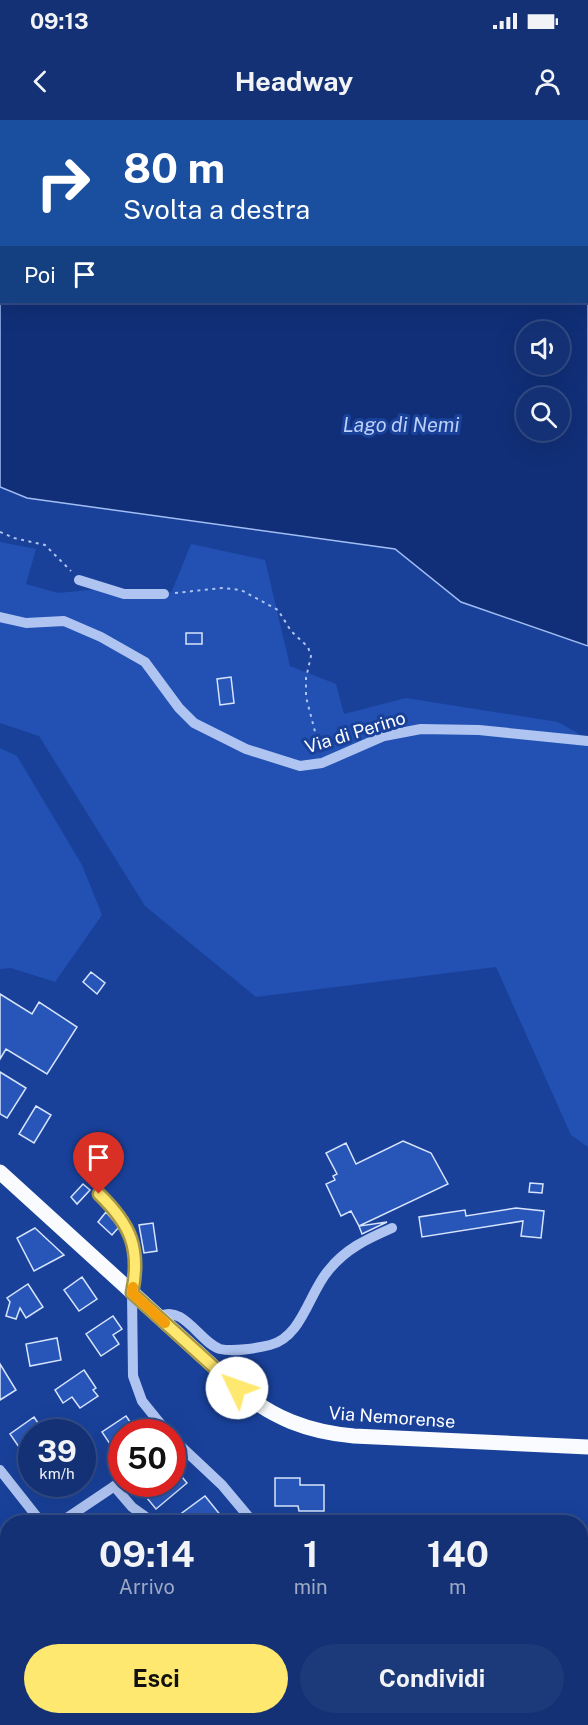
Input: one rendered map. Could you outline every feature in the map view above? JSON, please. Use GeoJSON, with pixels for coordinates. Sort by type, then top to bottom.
{"type":"FeatureCollection","features":[{"type":"Feature","properties":{"kind":"main road","name":"Via Nemorense"},"geometry":{"type":"LineString","coordinates":[[0,1172],[250,1398],[275,1415],[305,1428],[354,1436],[588,1447]]}},
{"type":"Feature","properties":{"kind":"street"},"geometry":{"type":"LineString","coordinates":[[79,580],[124,594],[164,594]]}},
{"type":"Feature","properties":{"kind":"street","name":"Via di Perino"},"geometry":{"type":"LineString","coordinates":[[0,617],[26,623],[64,621],[79,627],[145,662],[179,708],[194,723],[213,734],[273,759],[300,766],[322,763],[384,736],[421,729],[479,730],[588,741]]}},
{"type":"Feature","properties":{"kind":"street"},"geometry":{"type":"LineString","coordinates":[[99,1194],[121,1216],[128,1230],[136,1262],[132,1293],[133,1376],[142,1401],[157,1419]]}},
{"type":"Feature","properties":{"kind":"street"},"geometry":{"type":"LineString","coordinates":[[159,1317],[166,1314],[179,1316],[212,1345],[223,1349],[278,1342],[291,1332],[319,1283],[337,1260],[361,1242],[392,1228]]}},
{"type":"Feature","properties":{"kind":"street"},"geometry":{"type":"LineString","coordinates":[[186,1453],[222,1485],[248,1515]]}},
{"type":"Feature","properties":{"kind":"street"},"geometry":{"type":"LineString","coordinates":[[0,1470],[35,1515]]}},
{"type":"Feature","properties":{"kind":"street"},"geometry":{"type":"LineString","coordinates":[[71,1515],[108,1490]]}},
{"type":"Feature","properties":{"kind":"street"},"geometry":{"type":"LineString","coordinates":[[126,1497],[132,1507],[143,1515]]}},
{"type":"Feature","properties":{"kind":"path"},"geometry":{"type":"LineString","coordinates":[[0,532],[14,538],[45,545],[79,580]]}},
{"type":"Feature","properties":{"kind":"path"},"geometry":{"type":"LineString","coordinates":[[164,594],[222,588],[241,590],[257,596],[278,610],[291,631],[308,648],[311,656],[306,678],[306,697],[322,763]]}},
{"type":"Feature","properties":{"kind":"shaded area"},"geometry":{"type":"Polygon","coordinates":[[[0,542],[36,549],[26,584],[58,593],[108,588],[158,599],[172,591],[191,544],[265,560],[290,666],[336,684],[344,714],[406,698],[558,722],[588,739],[588,1147],[571,1135],[496,967],[256,997],[145,906],[39,736],[0,723],[0,542]]]}},
{"type":"Feature","properties":{"kind":"shaded area"},"geometry":{"type":"Polygon","coordinates":[[[0,748],[17,756],[82,865],[102,915],[55,982],[11,968],[0,969],[0,748]]]}},
{"type":"Feature","properties":{"kind":"water","name":"Lago di Nemi"},"geometry":{"type":"Polygon","coordinates":[[[0,303],[588,303],[588,646],[461,602],[395,549],[27,498],[0,487],[0,303]]]}},
{"type":"Feature","properties":{"kind":"building"},"geometry":{"type":"Polygon","coordinates":[[[186,633],[202,633],[202,644],[186,644],[186,633]]]}},
{"type":"Feature","properties":{"kind":"building"},"geometry":{"type":"Polygon","coordinates":[[[231,677],[234,703],[220,705],[217,679],[231,677]]]}},
{"type":"Feature","properties":{"kind":"building"},"geometry":{"type":"Polygon","coordinates":[[[91,972],[105,983],[97,994],[83,982],[91,972]]]}},
{"type":"Feature","properties":{"kind":"building"},"geometry":{"type":"Polygon","coordinates":[[[0,994],[32,1014],[39,1002],[77,1027],[47,1074],[6,1049],[0,1059],[0,994]]]}},
{"type":"Feature","properties":{"kind":"building"},"geometry":{"type":"Polygon","coordinates":[[[0,1072],[26,1088],[7,1118],[0,1114],[0,1072]]]}},
{"type":"Feature","properties":{"kind":"building"},"geometry":{"type":"Polygon","coordinates":[[[36,1106],[51,1115],[34,1143],[19,1134],[36,1106]]]}},
{"type":"Feature","properties":{"kind":"building"},"geometry":{"type":"Polygon","coordinates":[[[403,1141],[431,1153],[448,1184],[359,1226],[351,1211],[341,1216],[326,1184],[335,1180],[333,1176],[337,1174],[326,1153],[346,1143],[356,1164],[403,1141]]]}},
{"type":"Feature","properties":{"kind":"building"},"geometry":{"type":"Polygon","coordinates":[[[530,1183],[543,1184],[542,1193],[529,1192],[530,1183]]]}},
{"type":"Feature","properties":{"kind":"building"},"geometry":{"type":"Polygon","coordinates":[[[83,1184],[90,1190],[77,1204],[71,1197],[83,1184]]]}},
{"type":"Feature","properties":{"kind":"building"},"geometry":{"type":"Polygon","coordinates":[[[516,1208],[544,1211],[541,1238],[521,1236],[523,1221],[422,1237],[419,1217],[465,1210],[466,1216],[516,1208]]]}},
{"type":"Feature","properties":{"kind":"building"},"geometry":{"type":"Polygon","coordinates":[[[106,1212],[119,1227],[112,1235],[98,1222],[106,1212]]]}},
{"type":"Feature","properties":{"kind":"building"},"geometry":{"type":"Polygon","coordinates":[[[387,1222],[362,1234],[359,1226],[387,1222]]]}},
{"type":"Feature","properties":{"kind":"building"},"geometry":{"type":"Polygon","coordinates":[[[153,1223],[157,1251],[144,1253],[139,1225],[153,1223]]]}},
{"type":"Feature","properties":{"kind":"building"},"geometry":{"type":"Polygon","coordinates":[[[35,1228],[64,1255],[34,1271],[17,1238],[35,1228]]]}},
{"type":"Feature","properties":{"kind":"building"},"geometry":{"type":"Polygon","coordinates":[[[82,1277],[97,1299],[79,1311],[64,1290],[82,1277]]]}},
{"type":"Feature","properties":{"kind":"building"},"geometry":{"type":"Polygon","coordinates":[[[28,1284],[43,1307],[26,1318],[20,1308],[16,1319],[6,1316],[10,1302],[7,1298],[28,1284]]]}},
{"type":"Feature","properties":{"kind":"building"},"geometry":{"type":"Polygon","coordinates":[[[113,1316],[122,1329],[113,1335],[119,1344],[101,1356],[86,1334],[113,1316]]]}},
{"type":"Feature","properties":{"kind":"building"},"geometry":{"type":"Polygon","coordinates":[[[57,1338],[61,1360],[30,1366],[26,1344],[57,1338]]]}},
{"type":"Feature","properties":{"kind":"building"},"geometry":{"type":"Polygon","coordinates":[[[0,1364],[16,1390],[0,1400],[0,1364]]]}},
{"type":"Feature","properties":{"kind":"building"},"geometry":{"type":"Polygon","coordinates":[[[84,1370],[96,1388],[93,1390],[98,1396],[80,1408],[72,1397],[63,1403],[55,1390],[84,1370]]]}},
{"type":"Feature","properties":{"kind":"building"},"geometry":{"type":"Polygon","coordinates":[[[18,1428],[18,1446],[10,1434],[18,1428]]]}},
{"type":"Feature","properties":{"kind":"building"},"geometry":{"type":"Polygon","coordinates":[[[108,1428],[108,1441],[102,1432],[108,1428]]]}},
{"type":"Feature","properties":{"kind":"building"},"geometry":{"type":"Polygon","coordinates":[[[275,1478],[300,1478],[300,1485],[324,1485],[324,1511],[299,1511],[298,1506],[275,1506],[275,1478]]]}},
{"type":"Feature","properties":{"kind":"building"},"geometry":{"type":"Polygon","coordinates":[[[205,1496],[220,1515],[184,1515],[182,1513],[205,1496]]]}},
{"type":"Feature","properties":{"kind":"building"},"geometry":{"type":"Polygon","coordinates":[[[146,1497],[170,1497],[156,1509],[146,1497]]]}},
{"type":"Feature","properties":{"kind":"slow traffic"},"geometry":{"type":"LineString","coordinates":[[133,1287],[132,1293],[165,1323]]}},
{"type":"Feature","properties":{"kind":"route"},"geometry":{"type":"LineString","coordinates":[[99,1194],[124,1220],[134,1248],[136,1276],[132,1293],[237,1388]]}}]}
